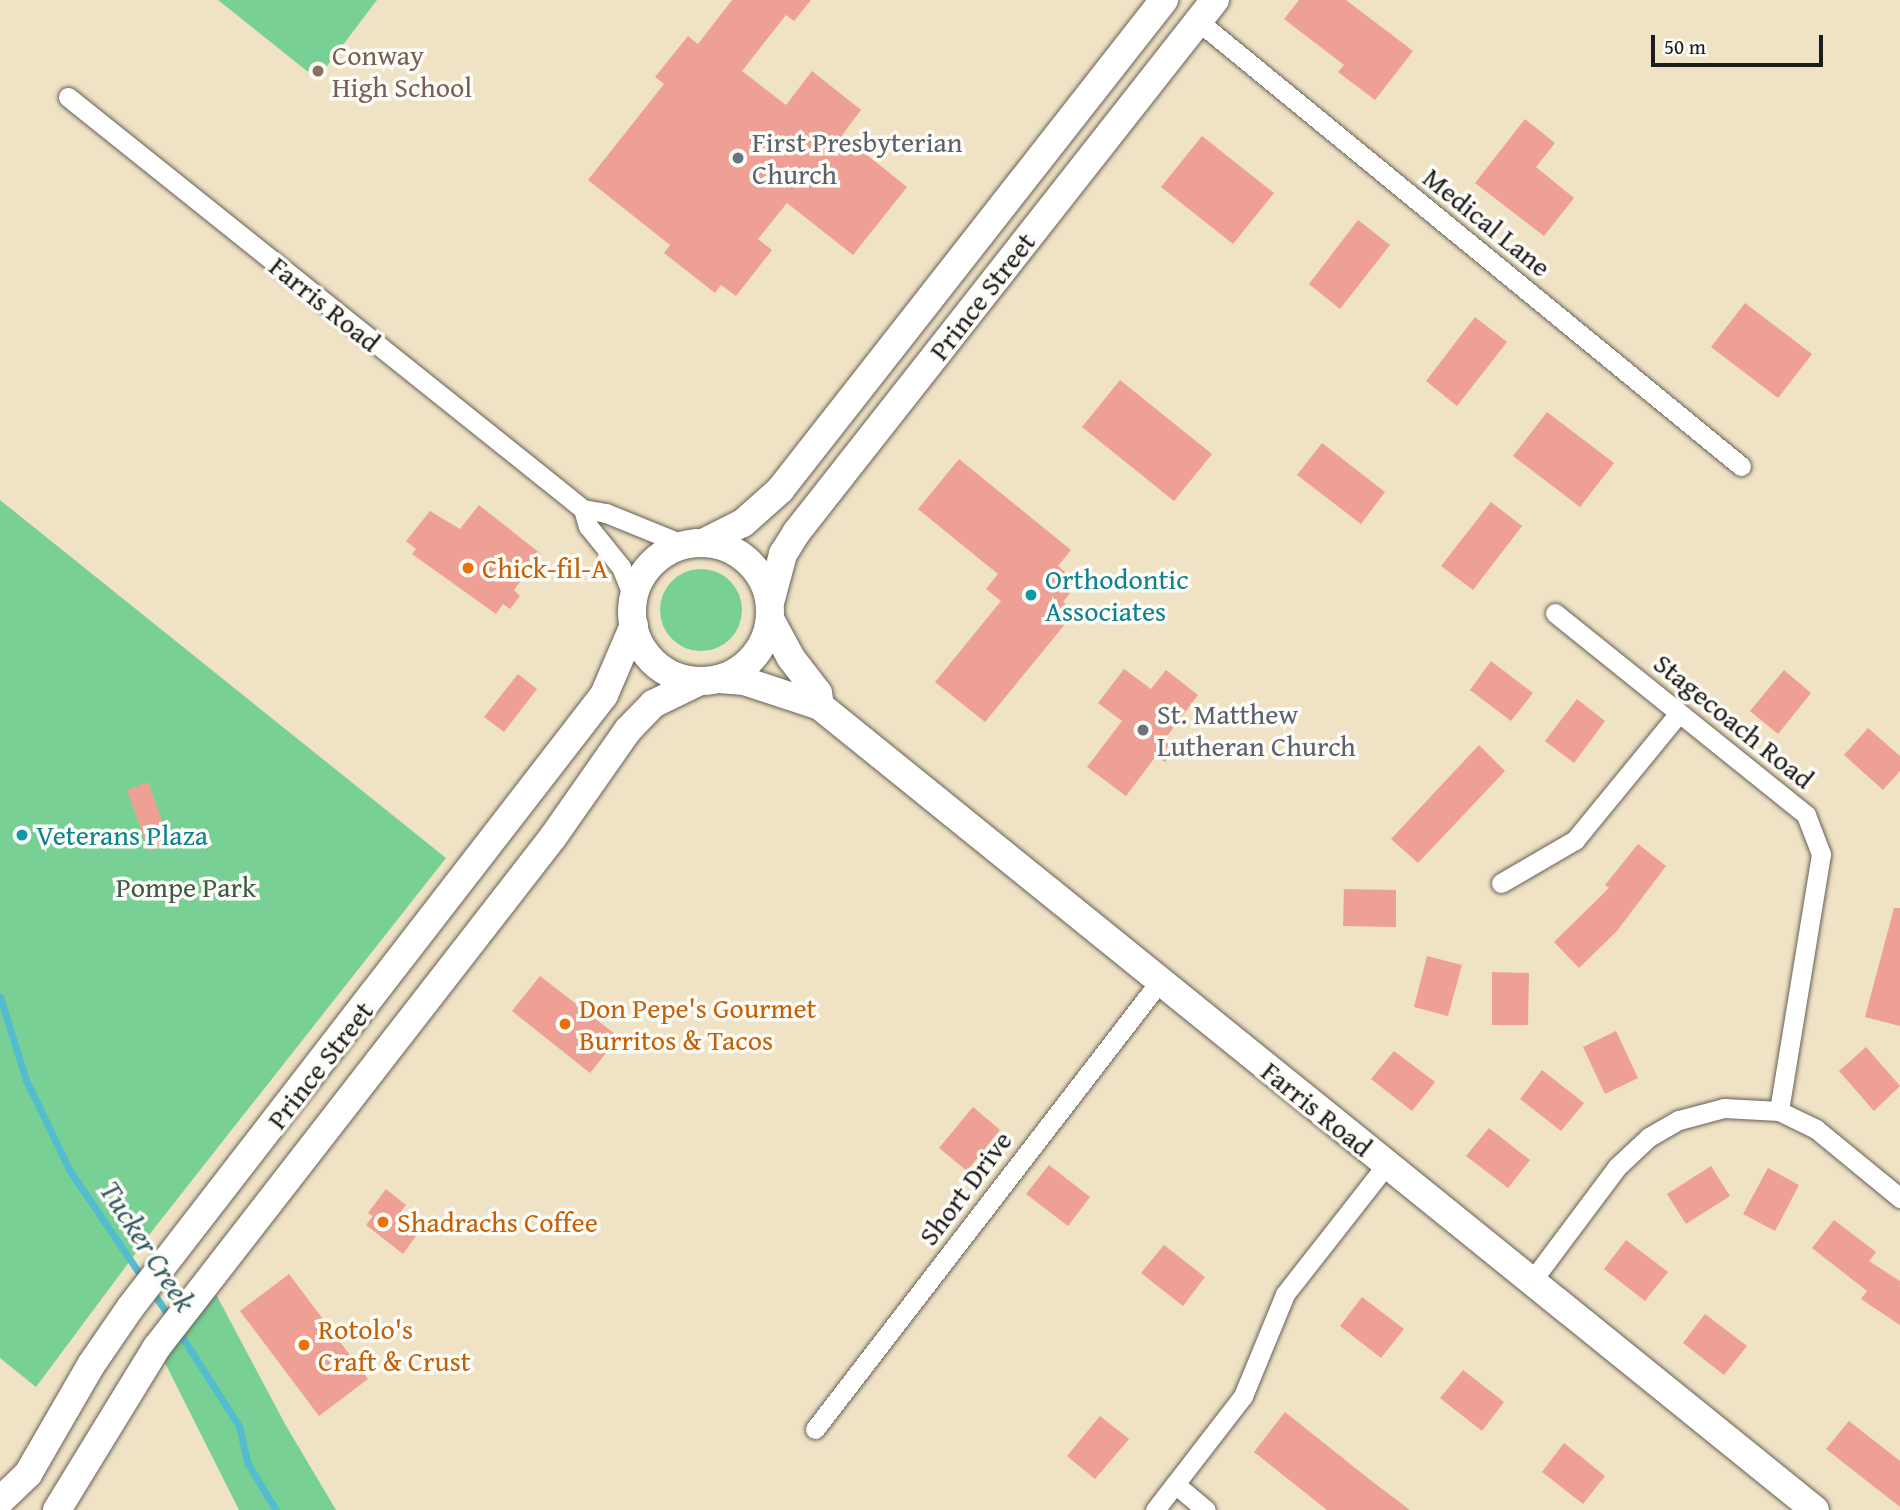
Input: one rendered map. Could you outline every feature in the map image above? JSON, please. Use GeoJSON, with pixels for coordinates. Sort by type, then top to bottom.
{"type":"FeatureCollection","features":[{"type":"Feature","properties":{"kind":"main road","name":"Prince Street"},"geometry":{"type":"LineString","coordinates":[[694,544],[743,523],[779,489],[1164,0]]}},
{"type":"Feature","properties":{"kind":"main road","name":"Prince Street"},"geometry":{"type":"LineString","coordinates":[[770,611],[783,554],[796,533],[1203,7]]}},
{"type":"Feature","properties":{"kind":"main road"},"geometry":{"type":"LineString","coordinates":[[939,351],[940,321],[1055,172],[1066,149],[1068,122]]}},
{"type":"Feature","properties":{"kind":"main road"},"geometry":{"type":"LineString","coordinates":[[694,544],[720,545],[744,557],[762,579],[770,611],[765,638],[752,659],[710,680],[681,678],[658,666],[640,645],[634,612],[640,580],[654,561],[694,544]]}},
{"type":"Feature","properties":{"kind":"main road","name":"Farris Road"},"geometry":{"type":"LineString","coordinates":[[770,611],[791,657],[818,693],[820,706]]}},
{"type":"Feature","properties":{"kind":"main road","name":"Prince Street"},"geometry":{"type":"LineString","coordinates":[[0,1501],[29,1474],[91,1365],[130,1308],[604,695],[634,612]]}},
{"type":"Feature","properties":{"kind":"main road","name":"Prince Street"},"geometry":{"type":"LineString","coordinates":[[57,1510],[157,1347],[553,837],[628,730],[653,704],[710,680]]}},
{"type":"Feature","properties":{"kind":"main road","name":"Farris Road"},"geometry":{"type":"LineString","coordinates":[[710,680],[744,681],[807,705],[820,706],[1815,1510]]}},
{"type":"Feature","properties":{"kind":"street","name":"Medical Lane"},"geometry":{"type":"LineString","coordinates":[[1203,7],[1741,466]]}},
{"type":"Feature","properties":{"kind":"street","name":"Farris Road"},"geometry":{"type":"LineString","coordinates":[[68,97],[583,509],[606,513],[694,544]]}},
{"type":"Feature","properties":{"kind":"street","name":"Farris Road"},"geometry":{"type":"LineString","coordinates":[[583,509],[588,526],[621,568],[634,612]]}},
{"type":"Feature","properties":{"kind":"street","name":"Stagecoach Road"},"geometry":{"type":"LineString","coordinates":[[1555,614],[1805,815],[1821,854],[1779,1111]]}},
{"type":"Feature","properties":{"kind":"street"},"geometry":{"type":"LineString","coordinates":[[1501,883],[1575,839],[1679,713]]}},
{"type":"Feature","properties":{"kind":"street","name":"Short Drive"},"geometry":{"type":"LineString","coordinates":[[815,1429],[1160,981]]}},
{"type":"Feature","properties":{"kind":"street"},"geometry":{"type":"LineString","coordinates":[[1531,1282],[1617,1167],[1649,1138],[1679,1120],[1724,1108],[1779,1111],[1816,1129],[1900,1198]]}},
{"type":"Feature","properties":{"kind":"street"},"geometry":{"type":"LineString","coordinates":[[1155,1510],[1244,1396],[1284,1294],[1386,1165]]}},
{"type":"Feature","properties":{"kind":"street"},"geometry":{"type":"LineString","coordinates":[[1175,1484],[1206,1510]]}},
{"type":"Feature","properties":{"kind":"green space"},"geometry":{"type":"Polygon","coordinates":[[[218,0],[377,0],[317,79],[218,0]]]}},
{"type":"Feature","properties":{"kind":"green space","name":"Pompe Park"},"geometry":{"type":"Polygon","coordinates":[[[0,500],[446,858],[156,1226],[36,1387],[0,1358],[0,500]]]}},
{"type":"Feature","properties":{"kind":"green space"},"geometry":{"type":"Polygon","coordinates":[[[693,569],[709,569],[724,576],[735,587],[742,602],[739,626],[730,639],[709,651],[693,651],[678,644],[667,633],[660,618],[660,602],[667,587],[678,576],[693,569]]]}},
{"type":"Feature","properties":{"kind":"green space"},"geometry":{"type":"Polygon","coordinates":[[[209,1281],[285,1424],[336,1510],[239,1510],[157,1347],[209,1281]]]}},
{"type":"Feature","properties":{"kind":"building","name":"First Presbyterian Church"},"geometry":{"type":"Polygon","coordinates":[[[732,0],[811,0],[794,21],[786,15],[742,71],[786,105],[812,71],[861,110],[842,135],[907,187],[853,255],[787,203],[758,239],[772,250],[736,296],[721,285],[715,293],[664,253],[670,245],[588,180],[664,84],[655,77],[688,36],[698,44],[732,0]]]}},
{"type":"Feature","properties":{"kind":"building"},"geometry":{"type":"Polygon","coordinates":[[[1299,0],[1346,0],[1413,51],[1375,100],[1338,72],[1344,65],[1284,19],[1299,0]]]}},
{"type":"Feature","properties":{"kind":"building"},"geometry":{"type":"Polygon","coordinates":[[[1525,119],[1555,143],[1536,167],[1574,198],[1544,236],[1475,183],[1525,119]]]}},
{"type":"Feature","properties":{"kind":"building"},"geometry":{"type":"Polygon","coordinates":[[[1202,136],[1274,193],[1233,244],[1161,187],[1202,136]]]}},
{"type":"Feature","properties":{"kind":"building"},"geometry":{"type":"Polygon","coordinates":[[[1358,220],[1390,245],[1340,309],[1309,284],[1358,220]]]}},
{"type":"Feature","properties":{"kind":"building"},"geometry":{"type":"Polygon","coordinates":[[[1745,303],[1812,354],[1778,398],[1711,347],[1745,303]]]}},
{"type":"Feature","properties":{"kind":"building"},"geometry":{"type":"Polygon","coordinates":[[[1475,317],[1507,342],[1457,406],[1426,381],[1475,317]]]}},
{"type":"Feature","properties":{"kind":"building"},"geometry":{"type":"Polygon","coordinates":[[[1120,380],[1212,454],[1174,501],[1082,427],[1120,380]]]}},
{"type":"Feature","properties":{"kind":"building"},"geometry":{"type":"Polygon","coordinates":[[[1547,412],[1614,463],[1580,507],[1513,456],[1547,412]]]}},
{"type":"Feature","properties":{"kind":"building"},"geometry":{"type":"Polygon","coordinates":[[[1322,443],[1385,492],[1361,524],[1297,475],[1322,443]]]}},
{"type":"Feature","properties":{"kind":"building","name":"Orthodontic Associates"},"geometry":{"type":"Polygon","coordinates":[[[959,459],[1071,550],[1058,566],[1078,583],[1063,602],[1075,612],[985,722],[935,682],[1001,601],[986,589],[998,574],[918,509],[959,459]]]}},
{"type":"Feature","properties":{"kind":"building"},"geometry":{"type":"Polygon","coordinates":[[[1491,502],[1522,526],[1473,590],[1441,566],[1491,502]]]}},
{"type":"Feature","properties":{"kind":"building","name":"Chick-fil-A"},"geometry":{"type":"Polygon","coordinates":[[[479,505],[541,554],[514,590],[520,596],[510,609],[503,604],[496,614],[412,554],[416,549],[406,541],[430,511],[460,529],[479,505]]]}},
{"type":"Feature","properties":{"kind":"building"},"geometry":{"type":"Polygon","coordinates":[[[1491,661],[1533,693],[1511,721],[1470,690],[1491,661]]]}},
{"type":"Feature","properties":{"kind":"building","name":"St. Matthew Lutheran Church"},"geometry":{"type":"Polygon","coordinates":[[[1124,669],[1151,689],[1166,670],[1198,695],[1165,739],[1176,747],[1165,762],[1156,756],[1126,796],[1087,767],[1122,721],[1098,703],[1124,669]]]}},
{"type":"Feature","properties":{"kind":"building"},"geometry":{"type":"Polygon","coordinates":[[[1784,670],[1811,693],[1778,734],[1750,711],[1784,670]]]}},
{"type":"Feature","properties":{"kind":"building"},"geometry":{"type":"Polygon","coordinates":[[[518,674],[537,689],[504,732],[484,717],[518,674]]]}},
{"type":"Feature","properties":{"kind":"building"},"geometry":{"type":"Polygon","coordinates":[[[1577,699],[1605,721],[1574,763],[1545,741],[1577,699]]]}},
{"type":"Feature","properties":{"kind":"building"},"geometry":{"type":"Polygon","coordinates":[[[1868,728],[1900,756],[1900,771],[1883,790],[1844,755],[1868,728]]]}},
{"type":"Feature","properties":{"kind":"building"},"geometry":{"type":"Polygon","coordinates":[[[1479,745],[1505,771],[1418,863],[1391,839],[1479,745]]]}},
{"type":"Feature","properties":{"kind":"building"},"geometry":{"type":"Polygon","coordinates":[[[148,782],[170,843],[149,851],[127,790],[148,782]]]}},
{"type":"Feature","properties":{"kind":"building"},"geometry":{"type":"Polygon","coordinates":[[[1638,844],[1666,866],[1617,931],[1579,968],[1554,942],[1609,888],[1605,885],[1638,844]]]}},
{"type":"Feature","properties":{"kind":"building"},"geometry":{"type":"Polygon","coordinates":[[[1344,889],[1396,890],[1396,927],[1343,926],[1344,889]]]}},
{"type":"Feature","properties":{"kind":"building"},"geometry":{"type":"Polygon","coordinates":[[[1894,908],[1900,908],[1900,1026],[1865,1017],[1894,908]]]}},
{"type":"Feature","properties":{"kind":"building"},"geometry":{"type":"Polygon","coordinates":[[[1427,956],[1462,965],[1448,1016],[1414,1007],[1427,956]]]}},
{"type":"Feature","properties":{"kind":"building"},"geometry":{"type":"Polygon","coordinates":[[[1492,972],[1529,973],[1528,1025],[1492,1025],[1492,972]]]}},
{"type":"Feature","properties":{"kind":"building","name":"Don Pepe's Gourmet Burritos & Tacos"},"geometry":{"type":"Polygon","coordinates":[[[540,976],[619,1037],[590,1073],[512,1011],[540,976]]]}},
{"type":"Feature","properties":{"kind":"building"},"geometry":{"type":"Polygon","coordinates":[[[1616,1031],[1638,1078],[1605,1094],[1583,1047],[1616,1031]]]}},
{"type":"Feature","properties":{"kind":"building"},"geometry":{"type":"Polygon","coordinates":[[[1866,1047],[1900,1086],[1874,1111],[1839,1071],[1866,1047]]]}},
{"type":"Feature","properties":{"kind":"building"},"geometry":{"type":"Polygon","coordinates":[[[1394,1051],[1435,1082],[1412,1111],[1371,1079],[1394,1051]]]}},
{"type":"Feature","properties":{"kind":"building"},"geometry":{"type":"Polygon","coordinates":[[[1542,1070],[1584,1103],[1561,1131],[1520,1099],[1542,1070]]]}},
{"type":"Feature","properties":{"kind":"building"},"geometry":{"type":"Polygon","coordinates":[[[973,1107],[1000,1130],[967,1171],[939,1148],[973,1107]]]}},
{"type":"Feature","properties":{"kind":"building"},"geometry":{"type":"Polygon","coordinates":[[[1489,1128],[1530,1160],[1508,1188],[1466,1156],[1489,1128]]]}},
{"type":"Feature","properties":{"kind":"building"},"geometry":{"type":"Polygon","coordinates":[[[1049,1165],[1090,1197],[1068,1226],[1026,1194],[1049,1165]]]}},
{"type":"Feature","properties":{"kind":"building"},"geometry":{"type":"Polygon","coordinates":[[[1711,1166],[1730,1196],[1686,1224],[1667,1194],[1711,1166]]]}},
{"type":"Feature","properties":{"kind":"building"},"geometry":{"type":"Polygon","coordinates":[[[1768,1168],[1799,1185],[1775,1231],[1743,1214],[1768,1168]]]}},
{"type":"Feature","properties":{"kind":"building","name":"Shadrachs Coffee"},"geometry":{"type":"Polygon","coordinates":[[[386,1189],[406,1205],[394,1220],[416,1236],[403,1254],[366,1225],[373,1216],[368,1213],[386,1189]]]}},
{"type":"Feature","properties":{"kind":"building"},"geometry":{"type":"Polygon","coordinates":[[[1834,1220],[1876,1252],[1869,1261],[1900,1281],[1900,1325],[1861,1299],[1867,1291],[1812,1248],[1834,1220]]]}},
{"type":"Feature","properties":{"kind":"building"},"geometry":{"type":"Polygon","coordinates":[[[1626,1240],[1668,1272],[1645,1301],[1604,1269],[1626,1240]]]}},
{"type":"Feature","properties":{"kind":"building"},"geometry":{"type":"Polygon","coordinates":[[[1164,1245],[1205,1277],[1183,1306],[1141,1273],[1164,1245]]]}},
{"type":"Feature","properties":{"kind":"building","name":"Rotolo's Craft & Crust"},"geometry":{"type":"Polygon","coordinates":[[[289,1274],[368,1379],[319,1416],[240,1311],[289,1274]]]}},
{"type":"Feature","properties":{"kind":"building"},"geometry":{"type":"Polygon","coordinates":[[[1362,1297],[1404,1329],[1381,1358],[1340,1326],[1362,1297]]]}},
{"type":"Feature","properties":{"kind":"building"},"geometry":{"type":"Polygon","coordinates":[[[1705,1314],[1747,1346],[1724,1375],[1683,1343],[1705,1314]]]}},
{"type":"Feature","properties":{"kind":"building"},"geometry":{"type":"Polygon","coordinates":[[[1463,1370],[1504,1402],[1482,1431],[1440,1398],[1463,1370]]]}},
{"type":"Feature","properties":{"kind":"building"},"geometry":{"type":"Polygon","coordinates":[[[1285,1412],[1410,1510],[1327,1510],[1254,1452],[1285,1412]]]}},
{"type":"Feature","properties":{"kind":"building"},"geometry":{"type":"Polygon","coordinates":[[[1100,1416],[1129,1439],[1095,1479],[1067,1456],[1100,1416]]]}},
{"type":"Feature","properties":{"kind":"building"},"geometry":{"type":"Polygon","coordinates":[[[1849,1421],[1900,1461],[1900,1507],[1826,1449],[1849,1421]]]}},
{"type":"Feature","properties":{"kind":"building"},"geometry":{"type":"Polygon","coordinates":[[[1564,1443],[1605,1476],[1583,1504],[1542,1472],[1564,1443]]]}},
{"type":"Feature","properties":{"kind":"waterway","name":"Tucker Creek"},"geometry":{"type":"LineString","coordinates":[[0,997],[26,1080],[70,1171],[143,1279]]}},
{"type":"Feature","properties":{"kind":"waterway","name":"Tucker Creek"},"geometry":{"type":"LineString","coordinates":[[152,1291],[171,1319]]}},
{"type":"Feature","properties":{"kind":"waterway","name":"Tucker Creek"},"geometry":{"type":"LineString","coordinates":[[177,1329],[239,1426],[248,1464],[276,1510]]}},
{"type":"Feature","properties":{"kind":"place","name":"Conway High School"},"geometry":{"type":"Point","coordinates":[318,71]}},
{"type":"Feature","properties":{"kind":"place","name":"First Presbyterian Church"},"geometry":{"type":"Point","coordinates":[738,158]}},
{"type":"Feature","properties":{"kind":"place","name":"Chick-fil-A"},"geometry":{"type":"Point","coordinates":[468,568]}},
{"type":"Feature","properties":{"kind":"place","name":"Orthodontic Associates"},"geometry":{"type":"Point","coordinates":[1031,595]}},
{"type":"Feature","properties":{"kind":"place","name":"St. Matthew Lutheran Church"},"geometry":{"type":"Point","coordinates":[1143,730]}},
{"type":"Feature","properties":{"kind":"place","name":"Veterans Plaza"},"geometry":{"type":"Point","coordinates":[22,835]}},
{"type":"Feature","properties":{"kind":"place","name":"Don Pepe's Gourmet Burritos & Tacos"},"geometry":{"type":"Point","coordinates":[565,1024]}},
{"type":"Feature","properties":{"kind":"place","name":"Shadrachs Coffee"},"geometry":{"type":"Point","coordinates":[383,1222]}},
{"type":"Feature","properties":{"kind":"place","name":"Rotolo's Craft & Crust"},"geometry":{"type":"Point","coordinates":[304,1345]}}]}
